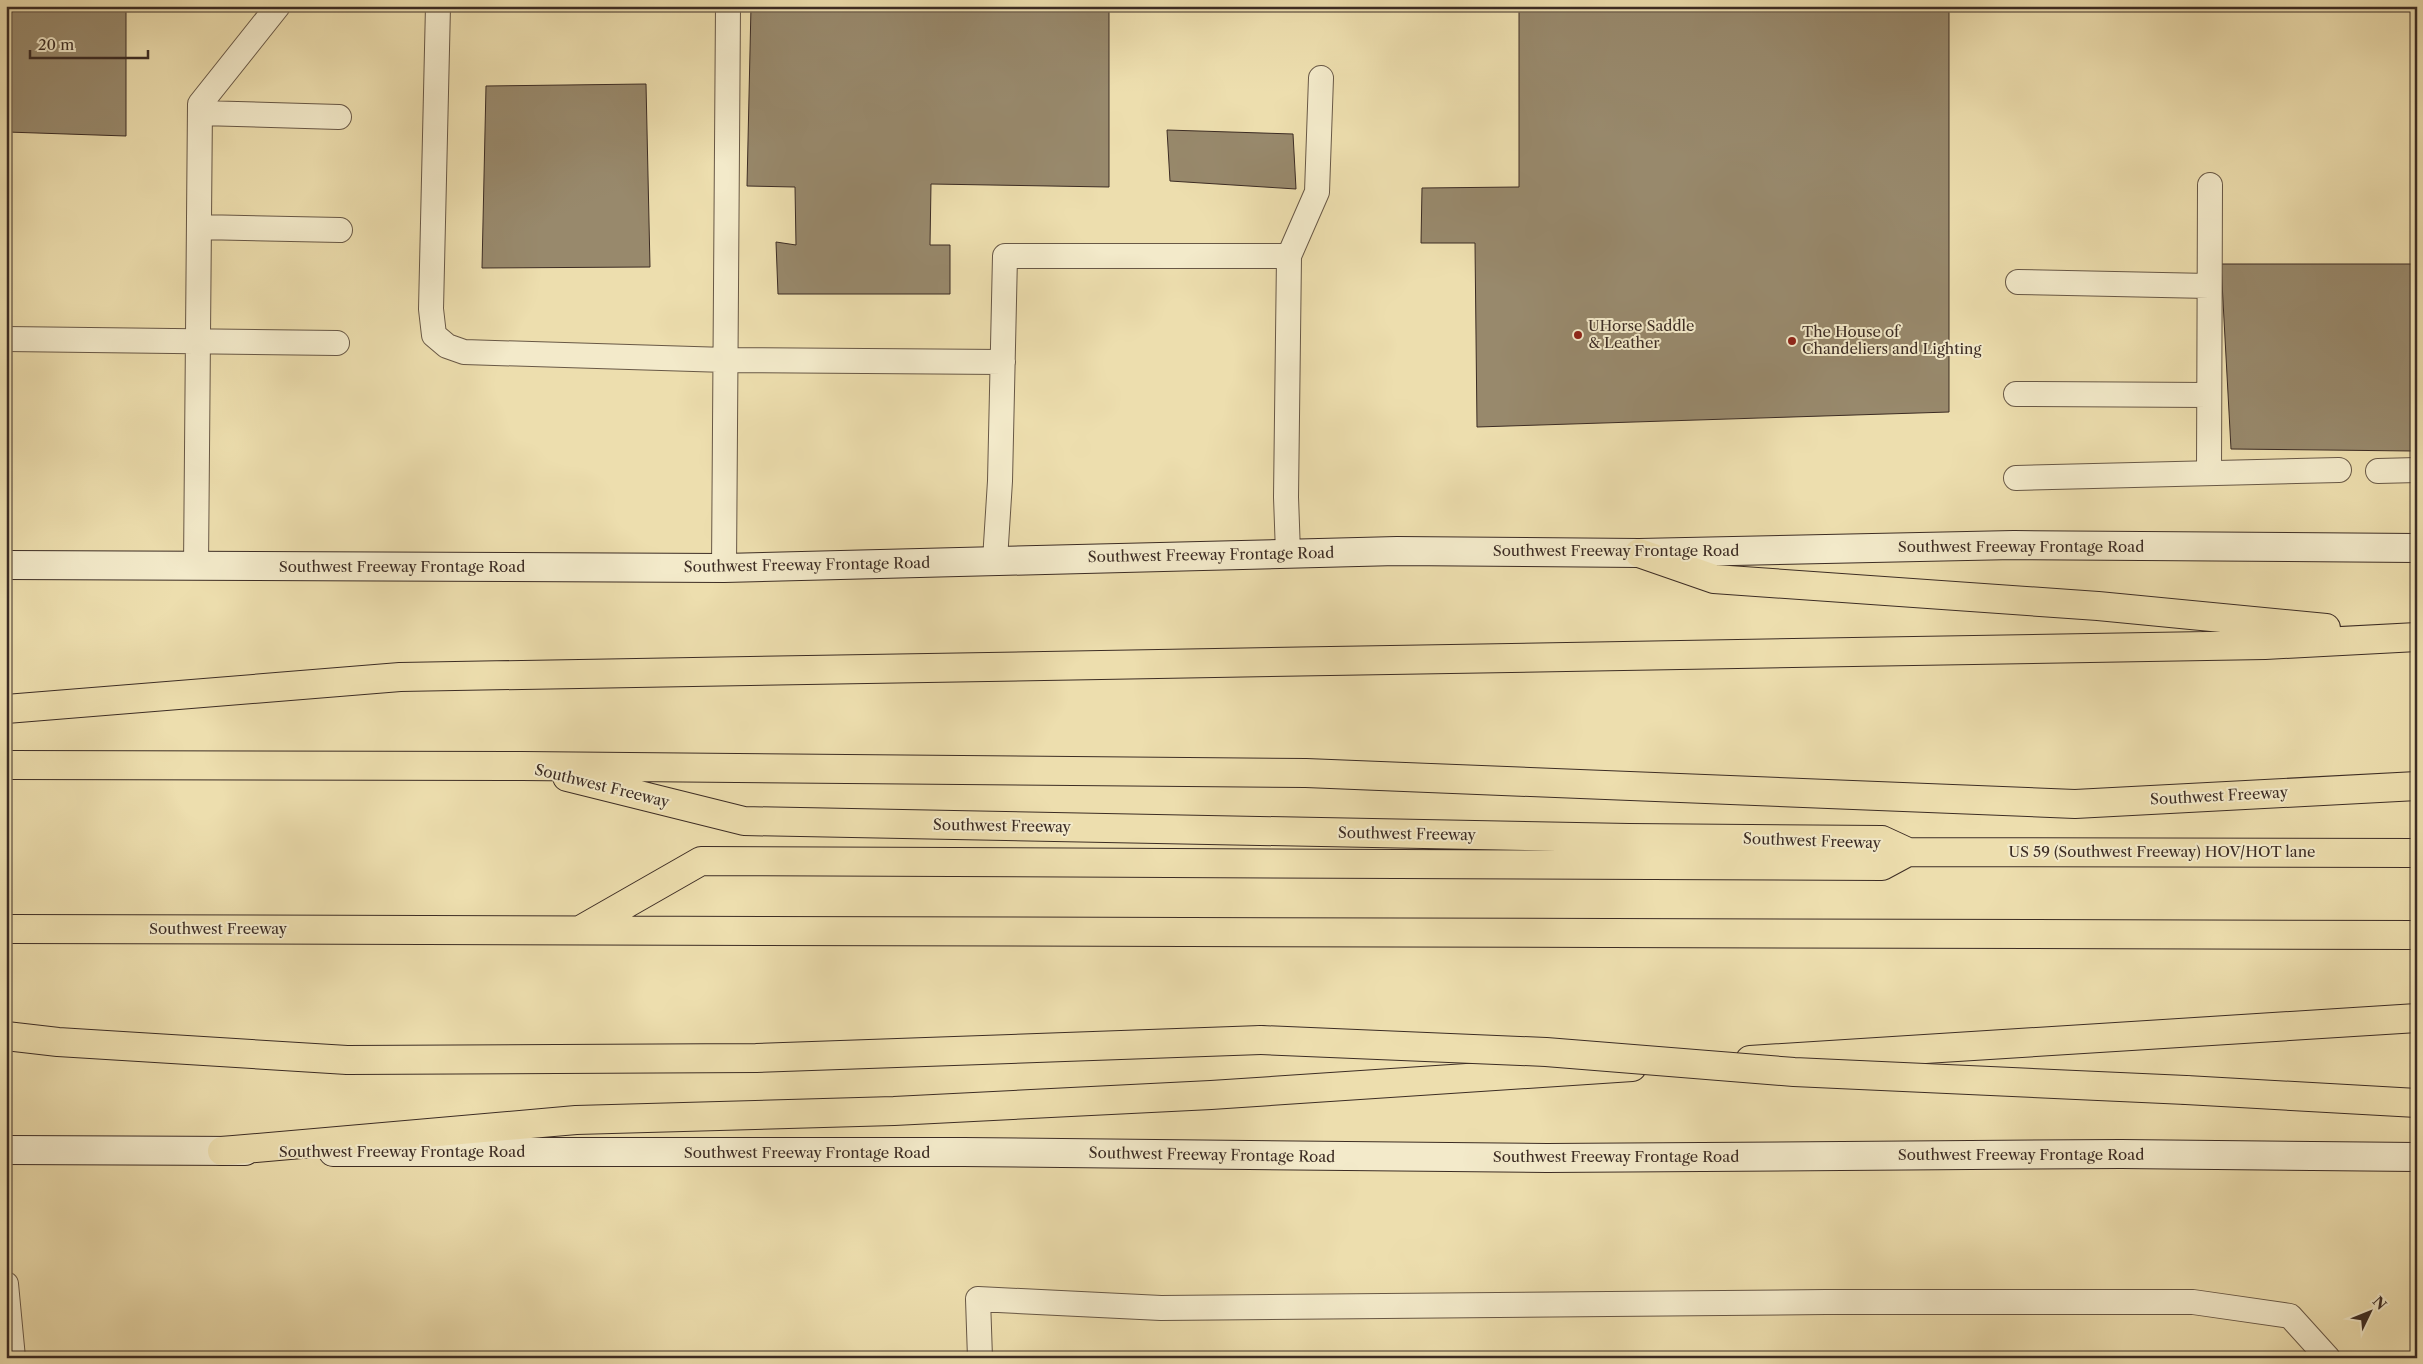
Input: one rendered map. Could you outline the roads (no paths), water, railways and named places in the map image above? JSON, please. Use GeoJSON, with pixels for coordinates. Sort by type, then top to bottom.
{"type":"FeatureCollection","features":[{"type":"Feature","properties":{"kind":"highway"},"geometry":{"type":"LineString","coordinates":[[1639,553],[1714,579],[2098,606],[2417,637]]}},
{"type":"Feature","properties":{"kind":"highway"},"geometry":{"type":"LineString","coordinates":[[6,709],[400,677],[1885,650],[2265,645],[2417,637]]}},
{"type":"Feature","properties":{"kind":"highway","name":"Southwest Freeway"},"geometry":{"type":"LineString","coordinates":[[6,765],[522,766],[1306,773],[2075,804],[2417,786]]}},
{"type":"Feature","properties":{"kind":"highway","name":"Southwest Freeway"},"geometry":{"type":"LineString","coordinates":[[522,766],[744,821],[1628,838],[1882,840],[1908,852]]}},
{"type":"Feature","properties":{"kind":"highway","name":"Southwest Freeway"},"geometry":{"type":"LineString","coordinates":[[580,930],[702,861],[1882,866],[1908,852]]}},
{"type":"Feature","properties":{"kind":"highway","name":"US 59 (Southwest Freeway) HOV/HOT lane"},"geometry":{"type":"LineString","coordinates":[[1908,852],[2417,853]]}},
{"type":"Feature","properties":{"kind":"highway","name":"Southwest Freeway"},"geometry":{"type":"LineString","coordinates":[[6,929],[2417,935]]}},
{"type":"Feature","properties":{"kind":"highway"},"geometry":{"type":"LineString","coordinates":[[222,1151],[576,1120],[894,1111],[1211,1095],[2417,1018]]}},
{"type":"Feature","properties":{"kind":"highway"},"geometry":{"type":"LineString","coordinates":[[6,1036],[58,1042],[347,1060],[756,1058],[1261,1040],[1546,1052],[1794,1072],[2186,1090],[2417,1103]]}},
{"type":"Feature","properties":{"kind":"main road","name":"Southwest Freeway Frontage Road"},"geometry":{"type":"LineString","coordinates":[[6,565],[724,568],[1397,551],[1639,553],[2014,545],[2417,548]]}},
{"type":"Feature","properties":{"kind":"main road","name":"Southwest Freeway Frontage Road"},"geometry":{"type":"LineString","coordinates":[[6,1150],[963,1152],[1547,1158],[2111,1154],[2417,1157]]}},
{"type":"Feature","properties":{"kind":"lane"},"geometry":{"type":"LineString","coordinates":[[196,566],[200,104],[278,6]]}},
{"type":"Feature","properties":{"kind":"lane"},"geometry":{"type":"LineString","coordinates":[[438,6],[431,309],[434,335],[447,346],[464,352],[726,360],[1003,362]]}},
{"type":"Feature","properties":{"kind":"lane"},"geometry":{"type":"LineString","coordinates":[[724,568],[728,6]]}},
{"type":"Feature","properties":{"kind":"lane"},"geometry":{"type":"LineString","coordinates":[[1288,553],[1286,497],[1289,256],[1317,192],[1321,78]]}},
{"type":"Feature","properties":{"kind":"lane"},"geometry":{"type":"LineString","coordinates":[[200,113],[340,117]]}},
{"type":"Feature","properties":{"kind":"lane"},"geometry":{"type":"LineString","coordinates":[[2209,473],[2210,186]]}},
{"type":"Feature","properties":{"kind":"lane"},"geometry":{"type":"LineString","coordinates":[[199,227],[340,230]]}},
{"type":"Feature","properties":{"kind":"lane"},"geometry":{"type":"LineString","coordinates":[[995,560],[1006,256],[1289,256]]}},
{"type":"Feature","properties":{"kind":"lane"},"geometry":{"type":"LineString","coordinates":[[2018,282],[2209,286]]}},
{"type":"Feature","properties":{"kind":"lane"},"geometry":{"type":"LineString","coordinates":[[6,339],[337,342]]}},
{"type":"Feature","properties":{"kind":"lane"},"geometry":{"type":"LineString","coordinates":[[2016,394],[2209,395]]}},
{"type":"Feature","properties":{"kind":"lane"},"geometry":{"type":"LineString","coordinates":[[2016,478],[2339,470]]}},
{"type":"Feature","properties":{"kind":"lane"},"geometry":{"type":"LineString","coordinates":[[2378,471],[2417,470]]}},
{"type":"Feature","properties":{"kind":"lane"},"geometry":{"type":"LineString","coordinates":[[6,1284],[14,1358]]}},
{"type":"Feature","properties":{"kind":"lane"},"geometry":{"type":"LineString","coordinates":[[980,1358],[978,1299],[1161,1308],[1817,1302],[2193,1302],[2290,1316],[2328,1358]]}},
{"type":"Feature","properties":{"kind":"place","name":"UHorse Saddle & Leather"},"geometry":{"type":"Point","coordinates":[1578,335]}},
{"type":"Feature","properties":{"kind":"place","name":"The House of Chandeliers and Lighting"},"geometry":{"type":"Point","coordinates":[1792,341]}}]}
